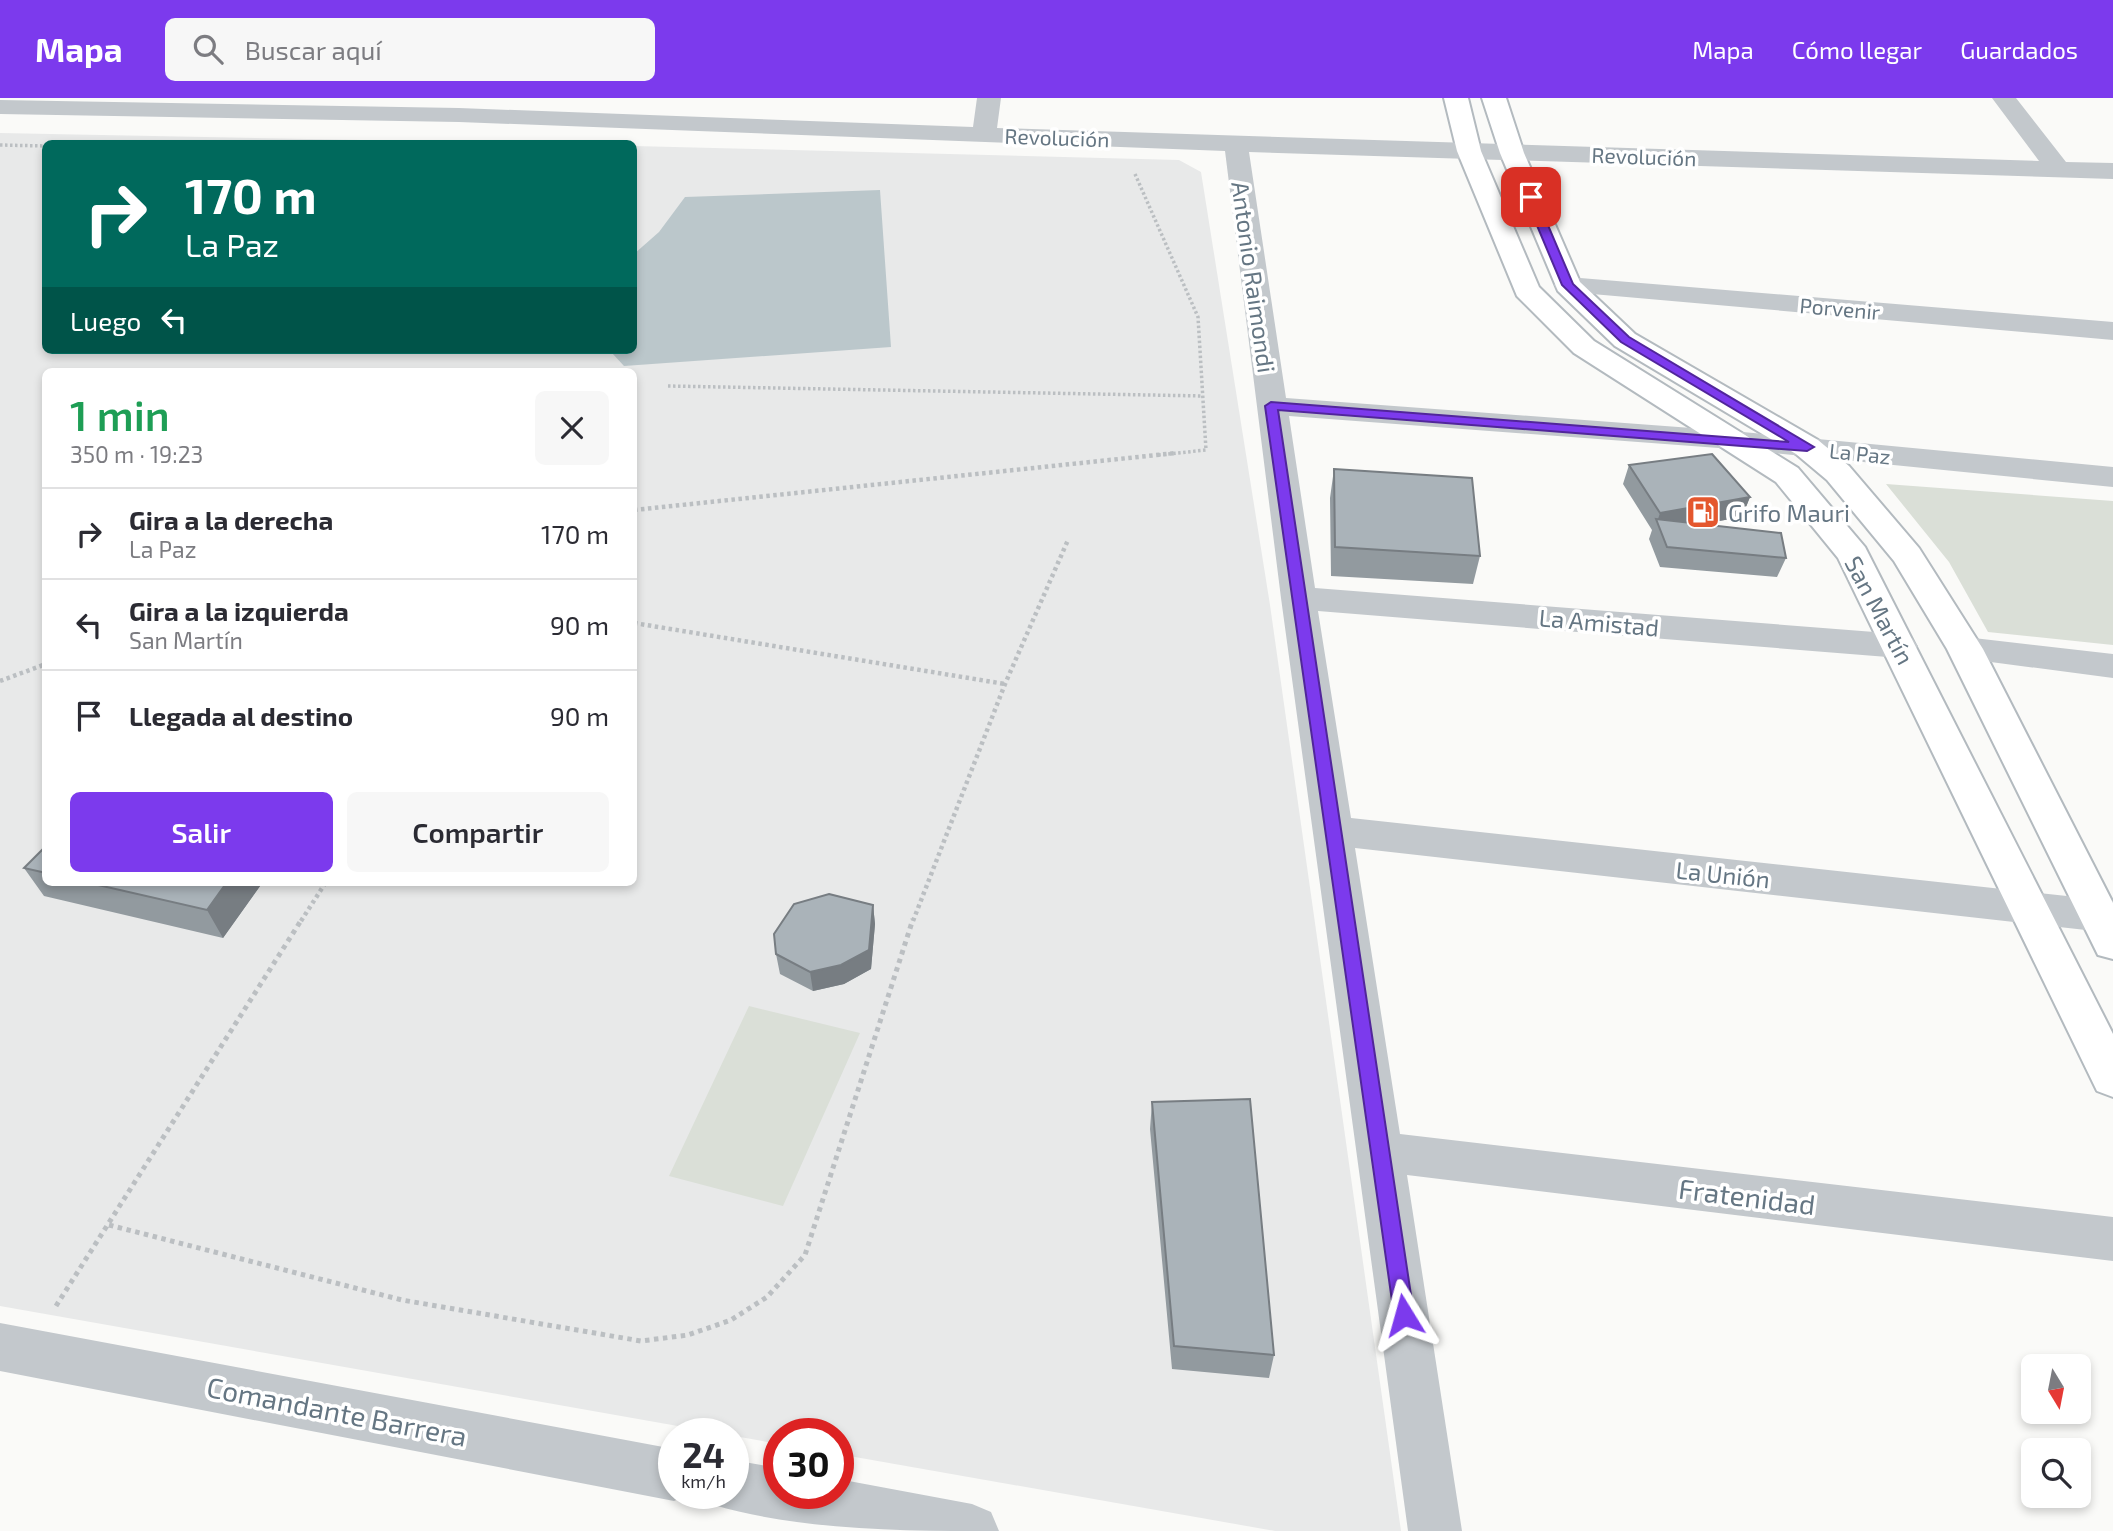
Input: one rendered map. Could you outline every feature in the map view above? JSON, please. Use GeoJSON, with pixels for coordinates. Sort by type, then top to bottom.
{"type":"FeatureCollection","features":[{"type":"Feature","properties":{"kind":"main road","name":"San Martín"},"geometry":{"type":"LineString","coordinates":[[1456,98],[1469,152],[1527,290],[1584,347],[1787,475],[1853,554],[2113,1078]]}},
{"type":"Feature","properties":{"kind":"main road","name":"San Martín"},"geometry":{"type":"LineString","coordinates":[[1493,98],[1512,153],[1568,285],[1625,340],[1807,447],[1838,473],[1907,555],[1965,649],[2108,925]]}},
{"type":"Feature","properties":{"kind":"street"},"geometry":{"type":"LineString","coordinates":[[984,135],[989,98]]}},
{"type":"Feature","properties":{"kind":"street"},"geometry":{"type":"LineString","coordinates":[[2004,98],[2059,169]]}},
{"type":"Feature","properties":{"kind":"street","name":"Revolución"},"geometry":{"type":"LineString","coordinates":[[0,107],[464,107],[984,135],[2113,171]]}},
{"type":"Feature","properties":{"kind":"street","name":"Antonio Raimondi"},"geometry":{"type":"LineString","coordinates":[[1236,144],[1298,598],[1382,1152],[1435,1531]]}},
{"type":"Feature","properties":{"kind":"street","name":"Porvenir"},"geometry":{"type":"LineString","coordinates":[[1568,285],[2113,331]]}},
{"type":"Feature","properties":{"kind":"street","name":"La Paz"},"geometry":{"type":"LineString","coordinates":[[1271,406],[1732,440],[2113,478]]}},
{"type":"Feature","properties":{"kind":"street","name":"La Amistad"},"geometry":{"type":"LineString","coordinates":[[1298,598],[1900,646]]}},
{"type":"Feature","properties":{"kind":"street"},"geometry":{"type":"LineString","coordinates":[[1965,649],[2113,666]]}},
{"type":"Feature","properties":{"kind":"street","name":"La Unión"},"geometry":{"type":"LineString","coordinates":[[1333,831],[2027,908],[2108,925]]}},
{"type":"Feature","properties":{"kind":"street","name":"Fratenidad"},"geometry":{"type":"LineString","coordinates":[[1382,1152],[2113,1239]]}},
{"type":"Feature","properties":{"kind":"street","name":"Comandante Barrera"},"geometry":{"type":"LineString","coordinates":[[8,1359],[658,1472]]}},
{"type":"Feature","properties":{"kind":"street"},"geometry":{"type":"LineString","coordinates":[[749,1489],[972,1531]]}},
{"type":"Feature","properties":{"kind":"path"},"geometry":{"type":"LineString","coordinates":[[0,145],[42,146]]}},
{"type":"Feature","properties":{"kind":"path"},"geometry":{"type":"LineString","coordinates":[[637,510],[1206,450],[1198,317],[1135,174]]}},
{"type":"Feature","properties":{"kind":"path"},"geometry":{"type":"LineString","coordinates":[[668,386],[1203,396]]}},
{"type":"Feature","properties":{"kind":"path"},"geometry":{"type":"LineString","coordinates":[[109,1225],[402,1300],[641,1341],[688,1335],[731,1320],[767,1297],[805,1255],[914,920],[1005,684],[1068,540]]}},
{"type":"Feature","properties":{"kind":"path"},"geometry":{"type":"LineString","coordinates":[[637,623],[1005,684]]}},
{"type":"Feature","properties":{"kind":"path"},"geometry":{"type":"LineString","coordinates":[[0,681],[42,665]]}},
{"type":"Feature","properties":{"kind":"path"},"geometry":{"type":"LineString","coordinates":[[8,1359],[109,1225],[323,886]]}},
{"type":"Feature","properties":{"kind":"shaded area"},"geometry":{"type":"Polygon","coordinates":[[[0,133],[365,140],[42,140],[42,354],[637,354],[637,146],[1179,160],[1201,172],[1270,605],[1401,1531],[1275,1531],[854,1457],[854,1418],[763,1418],[763,1441],[749,1439],[749,1418],[658,1418],[658,1423],[0,1306],[0,133]]]}},
{"type":"Feature","properties":{"kind":"shaded area"},"geometry":{"type":"Polygon","coordinates":[[[880,190],[891,347],[624,366],[613,354],[637,354],[637,251],[659,232],[685,197],[880,190]]]}},
{"type":"Feature","properties":{"kind":"shaded area"},"geometry":{"type":"Polygon","coordinates":[[[1886,484],[2113,501],[2113,645],[1988,632],[1949,562],[1886,484]]]}},
{"type":"Feature","properties":{"kind":"shaded area"},"geometry":{"type":"Polygon","coordinates":[[[749,1006],[860,1033],[783,1206],[669,1176],[749,1006]]]}},
{"type":"Feature","properties":{"kind":"building"},"geometry":{"type":"Polygon","coordinates":[[[1712,454],[1750,497],[1660,513],[1629,465],[1712,454]]]}},
{"type":"Feature","properties":{"kind":"building"},"geometry":{"type":"Polygon","coordinates":[[[1334,469],[1472,478],[1480,556],[1335,547],[1334,469]]]}},
{"type":"Feature","properties":{"kind":"building"},"geometry":{"type":"Polygon","coordinates":[[[1656,519],[1781,533],[1786,558],[1667,547],[1656,519]]]}},
{"type":"Feature","properties":{"kind":"building"},"geometry":{"type":"Polygon","coordinates":[[[42,850],[42,872],[24,868],[42,850]]]}},
{"type":"Feature","properties":{"kind":"building"},"geometry":{"type":"Polygon","coordinates":[[[102,886],[224,886],[207,910],[102,886]]]}},
{"type":"Feature","properties":{"kind":"building"},"geometry":{"type":"Polygon","coordinates":[[[829,894],[873,905],[869,950],[841,965],[810,972],[776,954],[774,934],[794,904],[829,894]]]}},
{"type":"Feature","properties":{"kind":"building"},"geometry":{"type":"Polygon","coordinates":[[[1250,1099],[1274,1355],[1174,1346],[1152,1102],[1250,1099]]]}},
{"type":"Feature","properties":{"kind":"place","name":"Grifo Mauri"},"geometry":{"type":"Point","coordinates":[1703,512]}},
{"type":"Feature","properties":{"kind":"route"},"geometry":{"type":"LineString","coordinates":[[1404,1315],[1271,406],[1807,447],[1625,340],[1568,285],[1531,197]]}}]}
